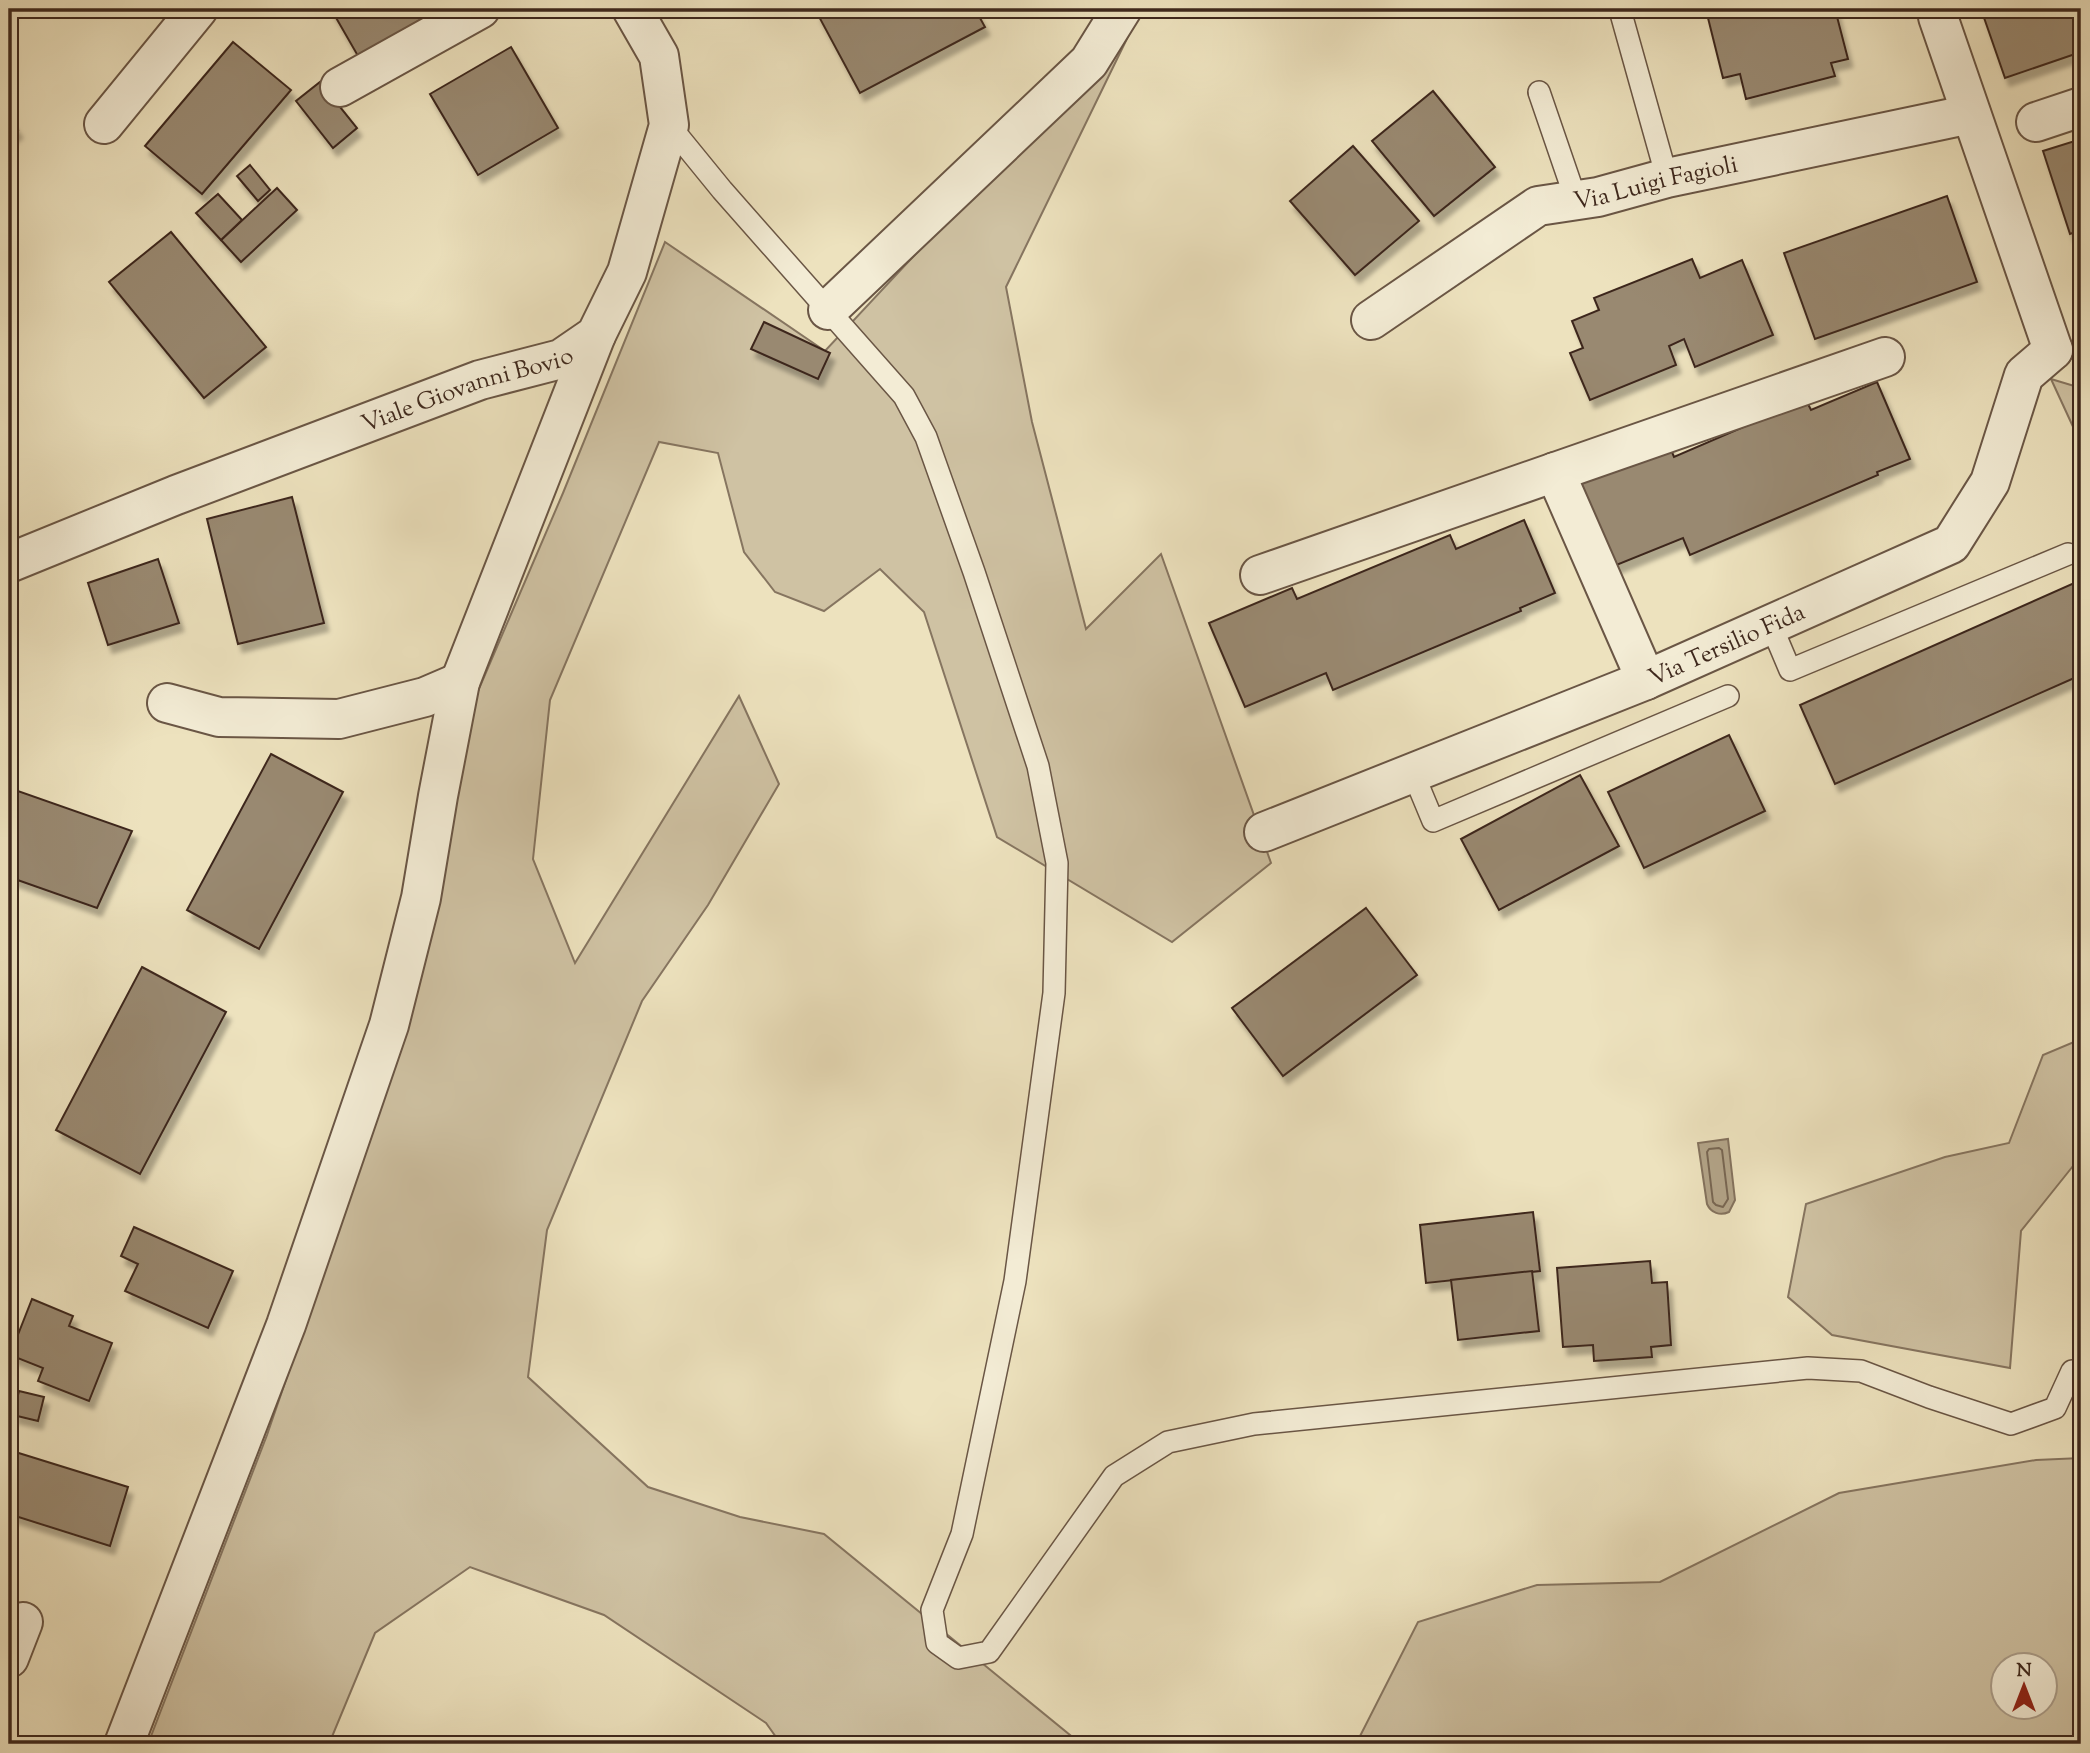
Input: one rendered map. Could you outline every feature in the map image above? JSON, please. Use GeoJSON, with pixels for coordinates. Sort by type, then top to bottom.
{"type":"FeatureCollection","features":[{"type":"Feature","properties":{"kind":"street"},"geometry":{"type":"LineString","coordinates":[[104,124],[198,9]]}},
{"type":"Feature","properties":{"kind":"street"},"geometry":{"type":"LineString","coordinates":[[340,87],[480,9]]}},
{"type":"Feature","properties":{"kind":"street","name":"Viale Giovanni Bovio"},"geometry":{"type":"LineString","coordinates":[[9,563],[176,495],[480,380],[561,359],[596,335],[627,272],[669,125],[659,56],[632,9]]}},
{"type":"Feature","properties":{"kind":"street"},"geometry":{"type":"LineString","coordinates":[[828,310],[1089,62],[1122,9]]}},
{"type":"Feature","properties":{"kind":"street"},"geometry":{"type":"LineString","coordinates":[[1939,9],[1938,17],[1971,114],[2067,355]]}},
{"type":"Feature","properties":{"kind":"street"},"geometry":{"type":"LineString","coordinates":[[2036,122],[2081,107]]}},
{"type":"Feature","properties":{"kind":"street","name":"Via Luigi Fagioli"},"geometry":{"type":"LineString","coordinates":[[1371,320],[1538,205],[1598,197],[1667,178],[1971,114]]}},
{"type":"Feature","properties":{"kind":"street"},"geometry":{"type":"LineString","coordinates":[[124,1744],[286,1325],[389,1025],[421,898],[460,682],[596,335]]}},
{"type":"Feature","properties":{"kind":"street","name":"Via Tersilio Fida"},"geometry":{"type":"LineString","coordinates":[[1264,832],[1646,680],[1951,544],[1990,482],[2024,375],[2067,355]]}},
{"type":"Feature","properties":{"kind":"street"},"geometry":{"type":"LineString","coordinates":[[1260,575],[1885,357]]}},
{"type":"Feature","properties":{"kind":"street"},"geometry":{"type":"LineString","coordinates":[[1555,472],[1646,680]]}},
{"type":"Feature","properties":{"kind":"street"},"geometry":{"type":"LineString","coordinates":[[167,703],[219,717],[338,719],[425,697],[460,682]]}},
{"type":"Feature","properties":{"kind":"street"},"geometry":{"type":"LineString","coordinates":[[9,1658],[23,1622]]}},
{"type":"Feature","properties":{"kind":"lane"},"geometry":{"type":"LineString","coordinates":[[1620,10],[1667,178]]}},
{"type":"Feature","properties":{"kind":"lane"},"geometry":{"type":"LineString","coordinates":[[1539,92],[1576,200]]}},
{"type":"Feature","properties":{"kind":"lane"},"geometry":{"type":"LineString","coordinates":[[669,125],[722,190],[904,396],[926,437],[1038,765],[1057,863],[1054,993],[1015,1281],[962,1534],[932,1610],[937,1643],[958,1658],[989,1652],[1114,1476],[1168,1442],[1254,1424],[1808,1368],[1861,1371],[2011,1424],[2055,1408],[2072,1371]]}},
{"type":"Feature","properties":{"kind":"lane"},"geometry":{"type":"LineString","coordinates":[[1771,625],[1790,670],[2068,554]]}},
{"type":"Feature","properties":{"kind":"lane"},"geometry":{"type":"LineString","coordinates":[[1413,773],[1433,821],[1728,696]]}},
{"type":"Feature","properties":{"kind":"shaded area"},"geometry":{"type":"Polygon","coordinates":[[[1138,16],[1006,287],[1032,422],[1086,629],[1161,554],[1271,863],[1172,942],[997,837],[924,612],[880,569],[824,611],[775,592],[744,552],[718,453],[659,442],[550,700],[533,859],[575,963],[739,696],[779,784],[708,905],[642,1001],[547,1230],[528,1377],[648,1487],[740,1517],[824,1534],[1081,1744],[781,1744],[766,1723],[604,1615],[470,1567],[375,1633],[329,1744],[148,1744],[267,1435],[409,1022],[472,705],[563,493],[665,242],[825,351],[1138,16]]]}},
{"type":"Feature","properties":{"kind":"shaded area"},"geometry":{"type":"Polygon","coordinates":[[[2051,379],[2081,388],[2081,444],[2051,379]]]}},
{"type":"Feature","properties":{"kind":"shaded area"},"geometry":{"type":"Polygon","coordinates":[[[2081,1039],[2081,1156],[2021,1231],[2010,1368],[1832,1335],[1788,1297],[1806,1204],[1945,1157],[2009,1143],[2043,1055],[2081,1039]]]}},
{"type":"Feature","properties":{"kind":"shaded area"},"geometry":{"type":"Polygon","coordinates":[[[2081,1458],[2081,1744],[1356,1744],[1418,1622],[1537,1585],[1660,1582],[1839,1493],[2036,1460],[2081,1458]]]}},
{"type":"Feature","properties":{"kind":"water"},"geometry":{"type":"Polygon","coordinates":[[[1728,1139],[1735,1200],[1729,1212],[1719,1214],[1713,1212],[1707,1204],[1698,1143],[1728,1139]]]}},
{"type":"Feature","properties":{"kind":"building"},"geometry":{"type":"Polygon","coordinates":[[[331,9],[439,9],[358,56],[331,9]]]}},
{"type":"Feature","properties":{"kind":"building"},"geometry":{"type":"Polygon","coordinates":[[[824,9],[975,9],[985,27],[860,93],[817,13],[824,9]]]}},
{"type":"Feature","properties":{"kind":"building"},"geometry":{"type":"Polygon","coordinates":[[[1743,9],[1774,9],[1776,15],[1799,9],[1835,9],[1848,59],[1831,63],[1835,76],[1746,99],[1740,74],[1723,78],[1708,18],[1743,9]]]}},
{"type":"Feature","properties":{"kind":"building"},"geometry":{"type":"Polygon","coordinates":[[[1981,9],[2081,9],[2081,52],[2005,78],[1981,9]]]}},
{"type":"Feature","properties":{"kind":"building"},"geometry":{"type":"Polygon","coordinates":[[[233,42],[291,90],[202,194],[145,146],[233,42]]]}},
{"type":"Feature","properties":{"kind":"building"},"geometry":{"type":"Polygon","coordinates":[[[511,47],[558,128],[478,175],[430,94],[511,47]]]}},
{"type":"Feature","properties":{"kind":"building"},"geometry":{"type":"Polygon","coordinates":[[[320,82],[357,128],[333,148],[296,101],[320,82]]]}},
{"type":"Feature","properties":{"kind":"building"},"geometry":{"type":"Polygon","coordinates":[[[1433,91],[1495,167],[1434,216],[1372,141],[1433,91]]]}},
{"type":"Feature","properties":{"kind":"building"},"geometry":{"type":"Polygon","coordinates":[[[9,118],[18,130],[9,137],[9,118]]]}},
{"type":"Feature","properties":{"kind":"building"},"geometry":{"type":"Polygon","coordinates":[[[2081,139],[2081,230],[2070,234],[2043,151],[2081,139]]]}},
{"type":"Feature","properties":{"kind":"building"},"geometry":{"type":"Polygon","coordinates":[[[1353,146],[1419,221],[1355,275],[1290,201],[1353,146]]]}},
{"type":"Feature","properties":{"kind":"building"},"geometry":{"type":"Polygon","coordinates":[[[250,165],[270,190],[258,201],[237,176],[250,165]]]}},
{"type":"Feature","properties":{"kind":"building"},"geometry":{"type":"Polygon","coordinates":[[[277,188],[297,210],[241,262],[221,240],[277,188]]]}},
{"type":"Feature","properties":{"kind":"building"},"geometry":{"type":"Polygon","coordinates":[[[218,194],[242,220],[221,240],[196,213],[218,194]]]}},
{"type":"Feature","properties":{"kind":"building"},"geometry":{"type":"Polygon","coordinates":[[[1947,196],[1977,282],[1815,339],[1784,253],[1947,196]]]}},
{"type":"Feature","properties":{"kind":"building"},"geometry":{"type":"Polygon","coordinates":[[[171,232],[266,347],[204,398],[109,282],[171,232]]]}},
{"type":"Feature","properties":{"kind":"building"},"geometry":{"type":"Polygon","coordinates":[[[1692,259],[1700,278],[1742,260],[1773,335],[1695,367],[1684,339],[1669,346],[1676,365],[1590,400],[1570,353],[1583,348],[1572,321],[1599,310],[1594,298],[1692,259]]]}},
{"type":"Feature","properties":{"kind":"building"},"geometry":{"type":"Polygon","coordinates":[[[764,322],[830,353],[818,379],[751,349],[764,322]]]}},
{"type":"Feature","properties":{"kind":"building"},"geometry":{"type":"Polygon","coordinates":[[[1877,382],[1910,459],[1690,555],[1683,538],[1609,568],[1573,485],[1669,445],[1674,457],[1806,400],[1811,410],[1877,382]]]}},
{"type":"Feature","properties":{"kind":"building"},"geometry":{"type":"Polygon","coordinates":[[[292,497],[324,623],[238,644],[207,519],[292,497]]]}},
{"type":"Feature","properties":{"kind":"building"},"geometry":{"type":"Polygon","coordinates":[[[1524,520],[1555,593],[1520,608],[1521,611],[1333,690],[1326,673],[1245,707],[1209,623],[1292,588],[1297,599],[1450,535],[1456,549],[1524,520]]]}},
{"type":"Feature","properties":{"kind":"building"},"geometry":{"type":"Polygon","coordinates":[[[158,559],[179,623],[108,645],[88,583],[158,559]]]}},
{"type":"Feature","properties":{"kind":"building"},"geometry":{"type":"Polygon","coordinates":[[[2081,580],[2081,675],[1835,784],[1800,705],[2081,580]]]}},
{"type":"Feature","properties":{"kind":"building"},"geometry":{"type":"Polygon","coordinates":[[[1729,735],[1765,811],[1644,868],[1608,792],[1729,735]]]}},
{"type":"Feature","properties":{"kind":"building"},"geometry":{"type":"Polygon","coordinates":[[[271,754],[343,792],[259,949],[187,910],[271,754]]]}},
{"type":"Feature","properties":{"kind":"building"},"geometry":{"type":"Polygon","coordinates":[[[1580,775],[1619,846],[1499,910],[1461,839],[1580,775]]]}},
{"type":"Feature","properties":{"kind":"building"},"geometry":{"type":"Polygon","coordinates":[[[9,778],[12,789],[132,831],[97,908],[9,877],[9,778]]]}},
{"type":"Feature","properties":{"kind":"building"},"geometry":{"type":"Polygon","coordinates":[[[1366,908],[1417,975],[1283,1076],[1232,1008],[1366,908]]]}},
{"type":"Feature","properties":{"kind":"building"},"geometry":{"type":"Polygon","coordinates":[[[142,967],[226,1012],[140,1174],[56,1130],[142,967]]]}},
{"type":"Feature","properties":{"kind":"building"},"geometry":{"type":"Polygon","coordinates":[[[1533,1212],[1540,1271],[1426,1283],[1420,1225],[1533,1212]]]}},
{"type":"Feature","properties":{"kind":"building"},"geometry":{"type":"Polygon","coordinates":[[[134,1227],[233,1271],[208,1328],[125,1291],[138,1264],[121,1256],[134,1227]]]}},
{"type":"Feature","properties":{"kind":"building"},"geometry":{"type":"Polygon","coordinates":[[[1650,1261],[1652,1283],[1667,1282],[1671,1345],[1651,1347],[1652,1357],[1594,1361],[1593,1345],[1563,1347],[1557,1268],[1650,1261]]]}},
{"type":"Feature","properties":{"kind":"building"},"geometry":{"type":"Polygon","coordinates":[[[1532,1271],[1539,1331],[1458,1340],[1451,1280],[1532,1271]]]}},
{"type":"Feature","properties":{"kind":"building"},"geometry":{"type":"Polygon","coordinates":[[[32,1299],[73,1316],[69,1326],[112,1343],[89,1401],[38,1381],[43,1368],[10,1355],[32,1299]]]}},
{"type":"Feature","properties":{"kind":"building"},"geometry":{"type":"Polygon","coordinates":[[[19,1391],[44,1397],[38,1421],[13,1415],[19,1391]]]}},
{"type":"Feature","properties":{"kind":"building"},"geometry":{"type":"Polygon","coordinates":[[[9,1450],[128,1487],[110,1546],[9,1514],[9,1450]]]}}]}
